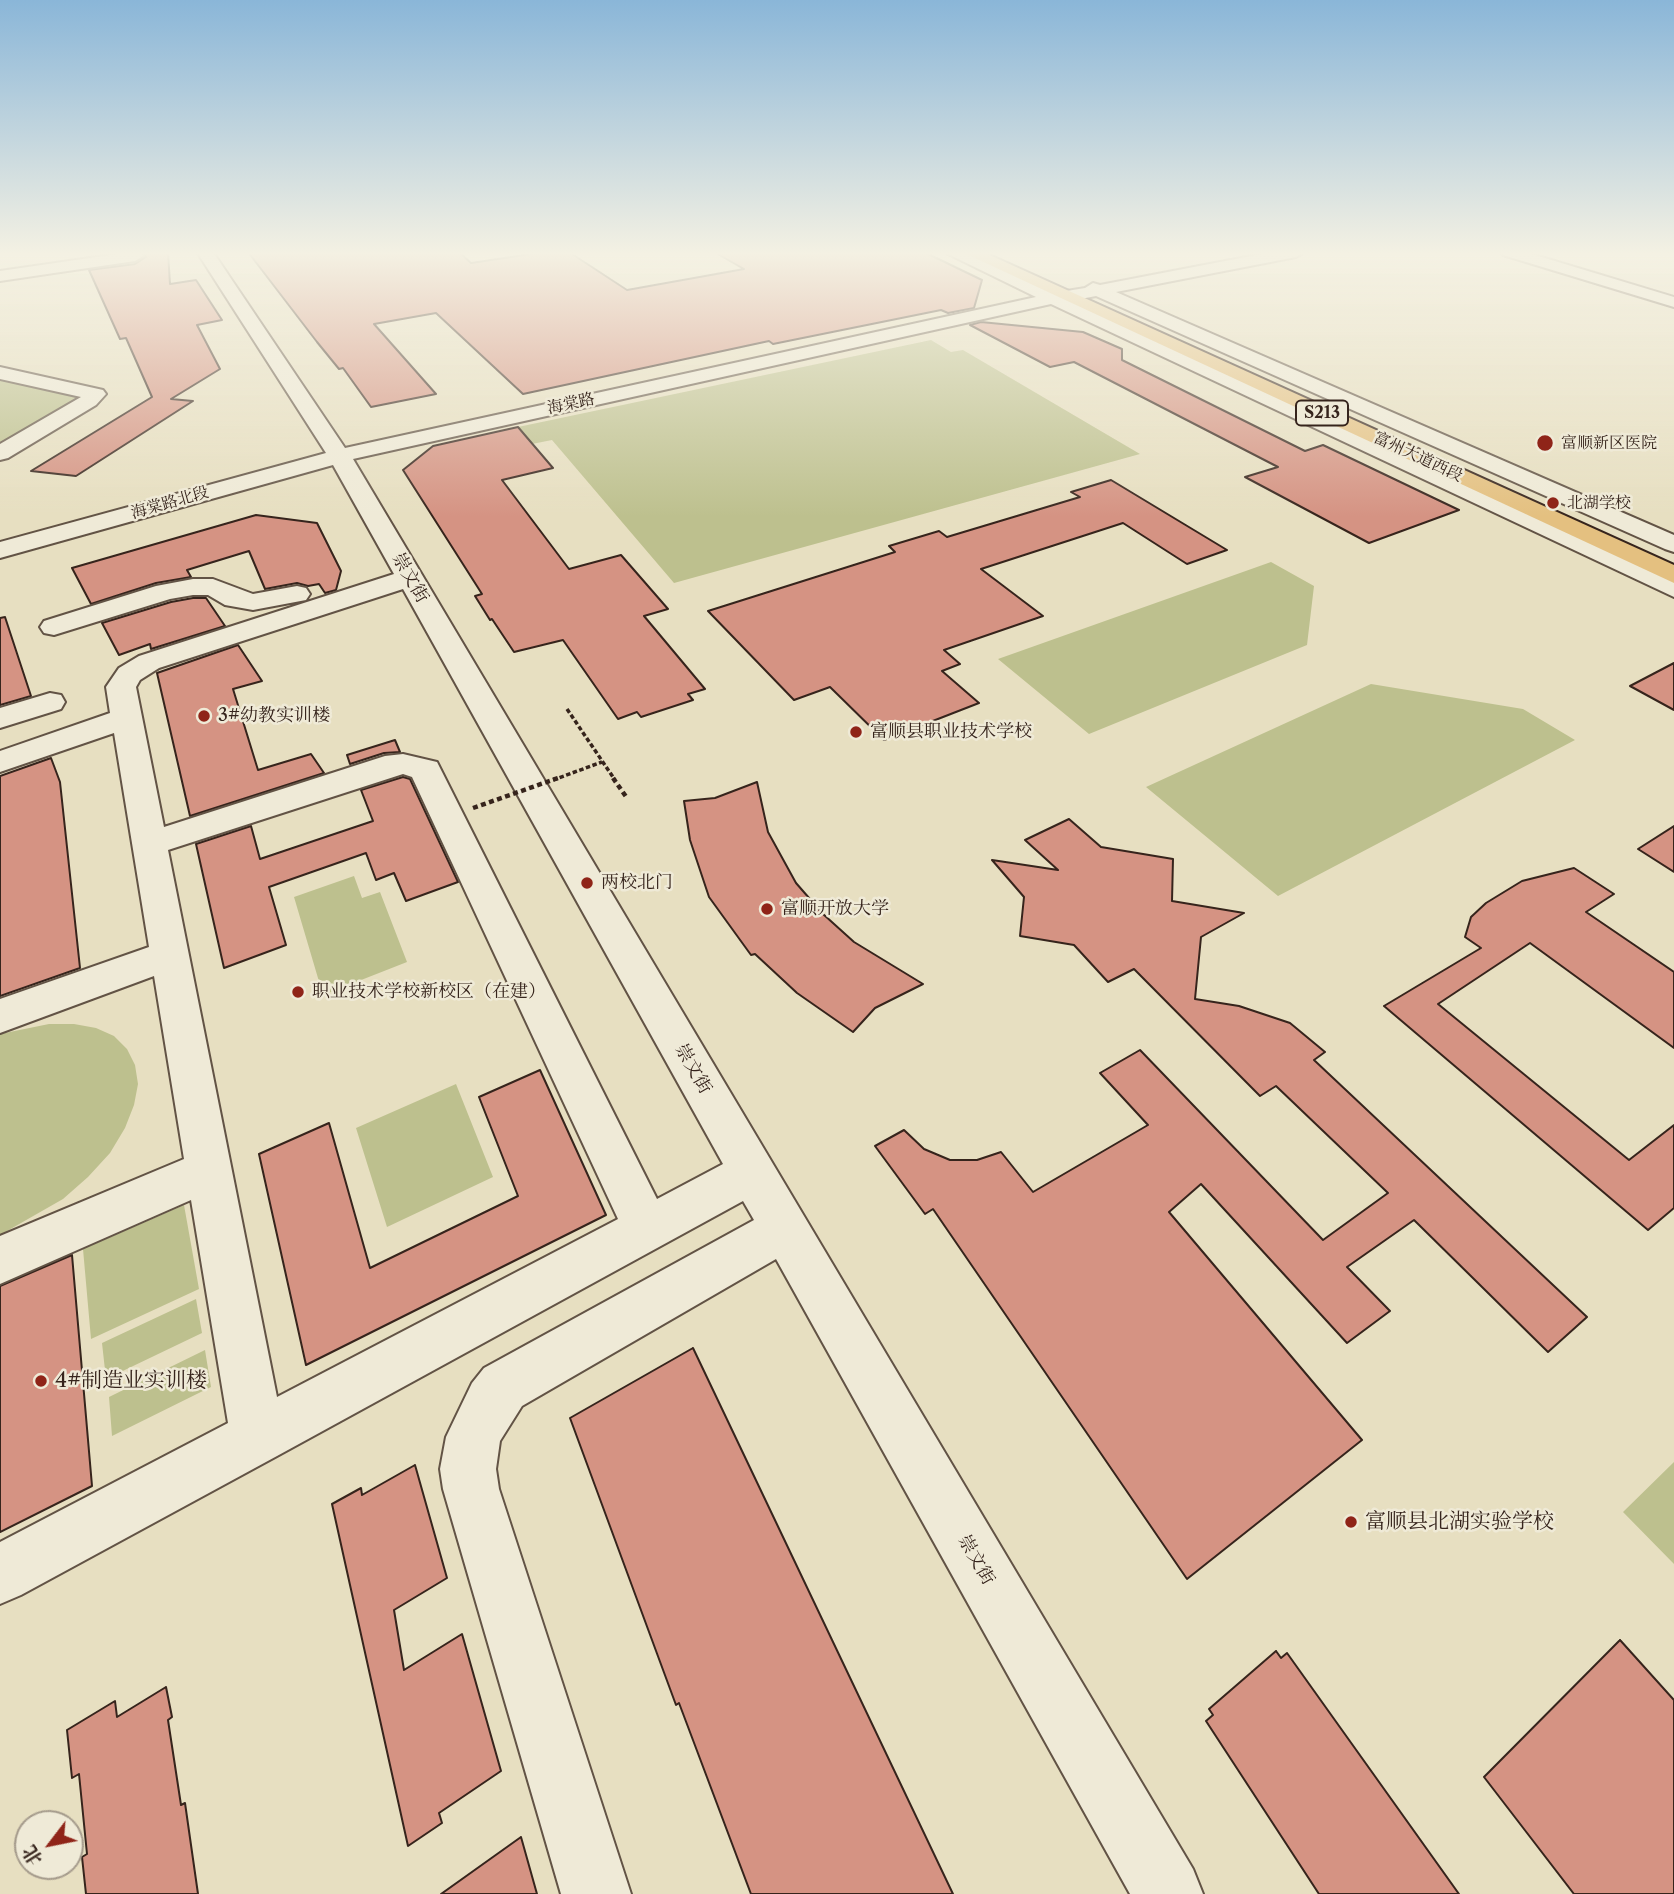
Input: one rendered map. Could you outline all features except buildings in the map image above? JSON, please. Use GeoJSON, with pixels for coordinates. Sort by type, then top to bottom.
{"type":"FeatureCollection","features":[{"type":"Feature","properties":{"kind":"main road","name":"富州大道西段"},"geometry":{"type":"LineString","coordinates":[[1174,340],[1674,575]]}},
{"type":"Feature","properties":{"kind":"main road","name":"富州大道西段"},"geometry":{"type":"LineString","coordinates":[[1181,340],[1674,557]]}},
{"type":"Feature","properties":{"kind":"street","name":"崇文街"},"geometry":{"type":"LineString","coordinates":[[263,340],[339,455],[1168,1894]]}},
{"type":"Feature","properties":{"kind":"street","name":"海棠路"},"geometry":{"type":"LineString","coordinates":[[339,455],[863,340]]}},
{"type":"Feature","properties":{"kind":"street"},"geometry":{"type":"LineString","coordinates":[[1169,340],[1674,589]]}},
{"type":"Feature","properties":{"kind":"street"},"geometry":{"type":"LineString","coordinates":[[1186,340],[1674,544]]}},
{"type":"Feature","properties":{"kind":"street"},"geometry":{"type":"LineString","coordinates":[[0,373],[96,394],[89,401],[0,453]]}},
{"type":"Feature","properties":{"kind":"street","name":"海棠路北段"},"geometry":{"type":"LineString","coordinates":[[0,550],[339,455]]}},
{"type":"Feature","properties":{"kind":"street"},"geometry":{"type":"LineString","coordinates":[[54,627],[183,588],[213,587],[243,601],[266,602],[406,571]]}},
{"type":"Feature","properties":{"kind":"street"},"geometry":{"type":"LineString","coordinates":[[258,1437],[125,718],[122,683],[141,666],[406,571]]}},
{"type":"Feature","properties":{"kind":"street"},"geometry":{"type":"LineString","coordinates":[[0,718],[50,702]]}},
{"type":"Feature","properties":{"kind":"street"},"geometry":{"type":"LineString","coordinates":[[0,762],[125,718]]}},
{"type":"Feature","properties":{"kind":"street"},"geometry":{"type":"LineString","coordinates":[[149,844],[385,767],[403,764],[425,769],[647,1229]]}},
{"type":"Feature","properties":{"kind":"street"},"geometry":{"type":"LineString","coordinates":[[0,1016],[169,955]]}},
{"type":"Feature","properties":{"kind":"street"},"geometry":{"type":"LineString","coordinates":[[0,1260],[209,1170]]}},
{"type":"Feature","properties":{"kind":"street"},"geometry":{"type":"LineString","coordinates":[[0,1574],[753,1172]]}},
{"type":"Feature","properties":{"kind":"street"},"geometry":{"type":"LineString","coordinates":[[596,1894],[471,1489],[468,1469],[473,1437],[491,1402],[503,1387],[785,1228]]}},
{"type":"Feature","properties":{"kind":"path"},"geometry":{"type":"LineString","coordinates":[[567,709],[627,798]]}},
{"type":"Feature","properties":{"kind":"path"},"geometry":{"type":"LineString","coordinates":[[473,808],[603,762]]}},
{"type":"Feature","properties":{"kind":"green space"},"geometry":{"type":"Polygon","coordinates":[[[932,340],[951,352],[963,350],[1140,454],[674,583],[552,440],[532,444],[518,427],[932,340]]]}},
{"type":"Feature","properties":{"kind":"green space"},"geometry":{"type":"Polygon","coordinates":[[[0,377],[89,396],[0,449],[0,377]]]}},
{"type":"Feature","properties":{"kind":"green space"},"geometry":{"type":"Polygon","coordinates":[[[1271,562],[1314,586],[1307,645],[1089,734],[998,659],[1271,562]]]}},
{"type":"Feature","properties":{"kind":"green space"},"geometry":{"type":"Polygon","coordinates":[[[1371,684],[1523,709],[1575,740],[1278,896],[1146,787],[1371,684]]]}},
{"type":"Feature","properties":{"kind":"green space"},"geometry":{"type":"Polygon","coordinates":[[[354,876],[362,898],[380,892],[407,962],[323,995],[294,897],[354,876]]]}},
{"type":"Feature","properties":{"kind":"green space"},"geometry":{"type":"Polygon","coordinates":[[[49,1024],[74,1024],[96,1028],[114,1036],[127,1049],[135,1065],[138,1084],[134,1105],[125,1128],[110,1153],[88,1177],[63,1199],[0,1235],[0,1034],[49,1024]]]}},
{"type":"Feature","properties":{"kind":"green space"},"geometry":{"type":"Polygon","coordinates":[[[456,1084],[493,1177],[387,1227],[356,1128],[456,1084]]]}},
{"type":"Feature","properties":{"kind":"green space"},"geometry":{"type":"Polygon","coordinates":[[[184,1205],[199,1289],[91,1339],[83,1249],[184,1205]]]}},
{"type":"Feature","properties":{"kind":"green space"},"geometry":{"type":"Polygon","coordinates":[[[196,1299],[202,1333],[106,1379],[102,1343],[196,1299]]]}},
{"type":"Feature","properties":{"kind":"green space"},"geometry":{"type":"Polygon","coordinates":[[[205,1350],[211,1387],[112,1436],[109,1397],[205,1350]]]}},
{"type":"Feature","properties":{"kind":"green space"},"geometry":{"type":"Polygon","coordinates":[[[1674,1462],[1674,1564],[1623,1512],[1674,1462]]]}},
{"type":"Feature","properties":{"kind":"place","name":"富顺新区医院"},"geometry":{"type":"Point","coordinates":[1545,443]}},
{"type":"Feature","properties":{"kind":"place","name":"北湖学校"},"geometry":{"type":"Point","coordinates":[1553,503]}},
{"type":"Feature","properties":{"kind":"place","name":"3#幼教实训楼"},"geometry":{"type":"Point","coordinates":[204,716]}},
{"type":"Feature","properties":{"kind":"place","name":"富顺县职业技术学校"},"geometry":{"type":"Point","coordinates":[856,732]}},
{"type":"Feature","properties":{"kind":"place","name":"两校北门"},"geometry":{"type":"Point","coordinates":[587,883]}},
{"type":"Feature","properties":{"kind":"place","name":"富顺开放大学"},"geometry":{"type":"Point","coordinates":[767,909]}},
{"type":"Feature","properties":{"kind":"place","name":"职业技术学校新校区（在建）"},"geometry":{"type":"Point","coordinates":[298,992]}},
{"type":"Feature","properties":{"kind":"place","name":"4#制造业实训楼"},"geometry":{"type":"Point","coordinates":[41,1381]}},
{"type":"Feature","properties":{"kind":"place","name":"富顺县北湖实验学校"},"geometry":{"type":"Point","coordinates":[1351,1522]}}]}
